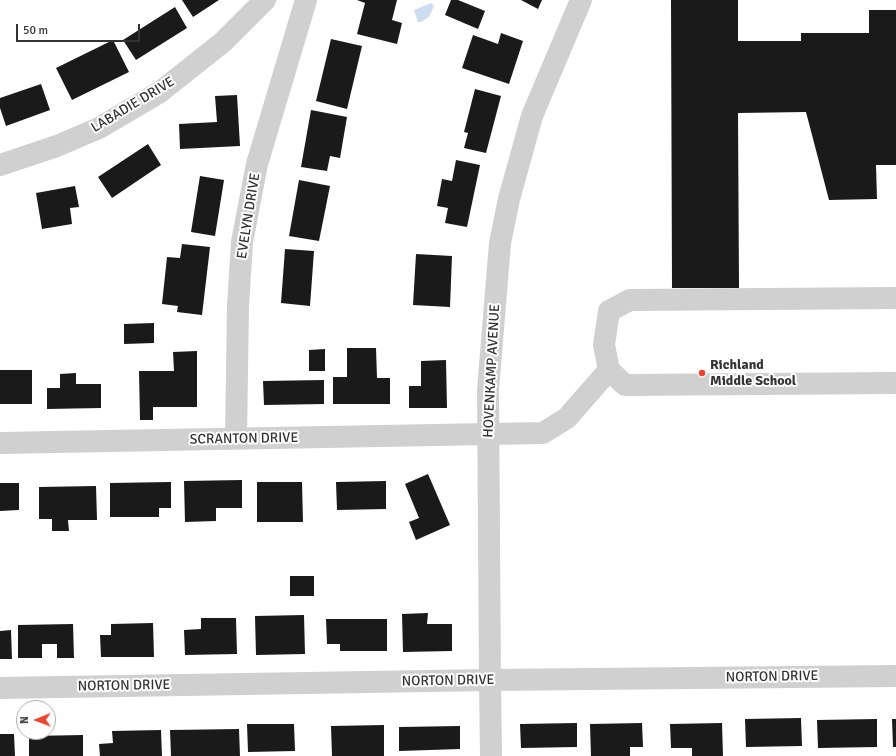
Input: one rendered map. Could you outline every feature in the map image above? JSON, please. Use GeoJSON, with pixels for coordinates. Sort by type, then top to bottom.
{"type":"FeatureCollection","features":[{"type":"Feature","properties":{"kind":"street","name":"LABADIE DRIVE"},"geometry":{"type":"LineString","coordinates":[[0,165],[57,146],[99,128],[160,92],[223,42],[265,0]]}},
{"type":"Feature","properties":{"kind":"street","name":"EVELYN DRIVE"},"geometry":{"type":"LineString","coordinates":[[236,439],[238,306],[242,242],[258,164],[306,0]]}},
{"type":"Feature","properties":{"kind":"street","name":"HOVENKAMP AVENUE"},"geometry":{"type":"LineString","coordinates":[[492,756],[488,390],[500,243],[509,199],[532,116],[581,0]]}},
{"type":"Feature","properties":{"kind":"street"},"geometry":{"type":"LineString","coordinates":[[896,298],[630,300],[609,312],[604,345],[609,370],[625,385],[896,384]]}},
{"type":"Feature","properties":{"kind":"street","name":"SCRANTON DRIVE"},"geometry":{"type":"LineString","coordinates":[[0,443],[543,433],[567,418],[609,370]]}},
{"type":"Feature","properties":{"kind":"street","name":"NORTON DRIVE"},"geometry":{"type":"LineString","coordinates":[[0,688],[490,680],[896,676]]}},
{"type":"Feature","properties":{"kind":"water"},"geometry":{"type":"Polygon","coordinates":[[[431,3],[434,6],[429,17],[421,22],[418,22],[414,10],[431,3]]]}},
{"type":"Feature","properties":{"kind":"building"},"geometry":{"type":"Polygon","coordinates":[[[182,0],[219,0],[193,17],[182,0]]]}},
{"type":"Feature","properties":{"kind":"building"},"geometry":{"type":"Polygon","coordinates":[[[357,0],[397,0],[392,20],[402,23],[397,44],[357,34],[365,3],[357,0]]]}},
{"type":"Feature","properties":{"kind":"building"},"geometry":{"type":"Polygon","coordinates":[[[451,0],[458,0],[485,11],[478,29],[445,15],[451,0]]]}},
{"type":"Feature","properties":{"kind":"building"},"geometry":{"type":"Polygon","coordinates":[[[521,0],[542,0],[538,9],[521,0]]]}},
{"type":"Feature","properties":{"kind":"building"},"geometry":{"type":"Polygon","coordinates":[[[671,0],[738,0],[738,41],[801,41],[801,33],[869,33],[869,10],[896,10],[896,165],[876,165],[877,199],[829,200],[806,112],[738,113],[739,288],[672,288],[671,0]]]}},
{"type":"Feature","properties":{"kind":"building"},"geometry":{"type":"Polygon","coordinates":[[[175,7],[187,28],[136,60],[123,40],[175,7]]]}},
{"type":"Feature","properties":{"kind":"building"},"geometry":{"type":"Polygon","coordinates":[[[501,33],[523,41],[509,84],[462,68],[473,35],[498,44],[501,33]]]}},
{"type":"Feature","properties":{"kind":"building"},"geometry":{"type":"Polygon","coordinates":[[[331,39],[362,46],[347,109],[316,101],[331,39]]]}},
{"type":"Feature","properties":{"kind":"building"},"geometry":{"type":"Polygon","coordinates":[[[113,40],[129,72],[72,100],[56,68],[113,40]]]}},
{"type":"Feature","properties":{"kind":"building"},"geometry":{"type":"Polygon","coordinates":[[[41,84],[50,110],[6,126],[0,108],[0,98],[41,84]]]}},
{"type":"Feature","properties":{"kind":"building"},"geometry":{"type":"Polygon","coordinates":[[[475,89],[501,96],[486,153],[464,148],[468,133],[464,132],[475,89]]]}},
{"type":"Feature","properties":{"kind":"building"},"geometry":{"type":"Polygon","coordinates":[[[237,95],[240,146],[180,149],[179,124],[217,122],[215,96],[237,95]]]}},
{"type":"Feature","properties":{"kind":"building"},"geometry":{"type":"Polygon","coordinates":[[[311,110],[347,117],[340,158],[330,156],[327,171],[301,167],[311,110]]]}},
{"type":"Feature","properties":{"kind":"building"},"geometry":{"type":"Polygon","coordinates":[[[148,144],[161,165],[112,198],[98,177],[148,144]]]}},
{"type":"Feature","properties":{"kind":"building"},"geometry":{"type":"Polygon","coordinates":[[[456,160],[480,165],[467,227],[445,223],[448,208],[437,206],[442,179],[452,181],[456,160]]]}},
{"type":"Feature","properties":{"kind":"building"},"geometry":{"type":"Polygon","coordinates":[[[200,176],[224,180],[215,236],[191,232],[200,176]]]}},
{"type":"Feature","properties":{"kind":"building"},"geometry":{"type":"Polygon","coordinates":[[[299,180],[330,186],[319,241],[289,236],[299,180]]]}},
{"type":"Feature","properties":{"kind":"building"},"geometry":{"type":"Polygon","coordinates":[[[75,186],[79,207],[70,208],[72,224],[42,229],[36,193],[75,186]]]}},
{"type":"Feature","properties":{"kind":"building"},"geometry":{"type":"Polygon","coordinates":[[[182,244],[210,247],[202,315],[177,312],[178,306],[162,304],[167,257],[180,258],[182,244]]]}},
{"type":"Feature","properties":{"kind":"building"},"geometry":{"type":"Polygon","coordinates":[[[285,249],[314,251],[310,306],[281,303],[285,249]]]}},
{"type":"Feature","properties":{"kind":"building"},"geometry":{"type":"Polygon","coordinates":[[[416,254],[452,256],[450,307],[413,305],[416,254]]]}},
{"type":"Feature","properties":{"kind":"building"},"geometry":{"type":"Polygon","coordinates":[[[154,323],[154,343],[124,344],[124,324],[154,323]]]}},
{"type":"Feature","properties":{"kind":"building"},"geometry":{"type":"Polygon","coordinates":[[[347,348],[376,348],[377,378],[390,378],[390,404],[333,404],[333,377],[347,377],[347,348]]]}},
{"type":"Feature","properties":{"kind":"building"},"geometry":{"type":"Polygon","coordinates":[[[325,349],[325,371],[309,371],[309,350],[325,349]]]}},
{"type":"Feature","properties":{"kind":"building"},"geometry":{"type":"Polygon","coordinates":[[[197,351],[197,407],[153,407],[153,420],[140,420],[139,371],[174,371],[173,352],[197,351]]]}},
{"type":"Feature","properties":{"kind":"building"},"geometry":{"type":"Polygon","coordinates":[[[446,360],[447,408],[409,408],[409,386],[421,386],[421,361],[446,360]]]}},
{"type":"Feature","properties":{"kind":"building"},"geometry":{"type":"Polygon","coordinates":[[[0,370],[32,370],[32,404],[0,404],[0,370]]]}},
{"type":"Feature","properties":{"kind":"building"},"geometry":{"type":"Polygon","coordinates":[[[76,373],[76,384],[101,384],[101,408],[47,409],[47,388],[60,388],[60,374],[76,373]]]}},
{"type":"Feature","properties":{"kind":"building"},"geometry":{"type":"Polygon","coordinates":[[[324,380],[324,404],[264,405],[263,381],[324,380]]]}},
{"type":"Feature","properties":{"kind":"building"},"geometry":{"type":"Polygon","coordinates":[[[428,474],[450,525],[416,540],[409,522],[419,518],[405,484],[428,474]]]}},
{"type":"Feature","properties":{"kind":"building"},"geometry":{"type":"Polygon","coordinates":[[[242,480],[242,508],[216,508],[216,521],[185,522],[184,481],[242,480]]]}},
{"type":"Feature","properties":{"kind":"building"},"geometry":{"type":"Polygon","coordinates":[[[386,481],[386,509],[337,510],[336,482],[386,481]]]}},
{"type":"Feature","properties":{"kind":"building"},"geometry":{"type":"Polygon","coordinates":[[[171,482],[171,508],[159,508],[159,517],[110,517],[110,483],[171,482]]]}},
{"type":"Feature","properties":{"kind":"building"},"geometry":{"type":"Polygon","coordinates":[[[257,482],[302,482],[303,522],[257,522],[257,482]]]}},
{"type":"Feature","properties":{"kind":"building"},"geometry":{"type":"Polygon","coordinates":[[[0,483],[19,483],[19,510],[0,511],[0,483]]]}},
{"type":"Feature","properties":{"kind":"building"},"geometry":{"type":"Polygon","coordinates":[[[96,486],[97,520],[68,520],[69,531],[52,531],[52,519],[39,519],[39,487],[96,486]]]}},
{"type":"Feature","properties":{"kind":"building"},"geometry":{"type":"Polygon","coordinates":[[[290,576],[314,576],[314,596],[290,596],[290,576]]]}},
{"type":"Feature","properties":{"kind":"building"},"geometry":{"type":"Polygon","coordinates":[[[428,613],[427,624],[452,624],[452,651],[403,652],[402,614],[428,613]]]}},
{"type":"Feature","properties":{"kind":"building"},"geometry":{"type":"Polygon","coordinates":[[[304,615],[305,654],[256,655],[255,616],[304,615]]]}},
{"type":"Feature","properties":{"kind":"building"},"geometry":{"type":"Polygon","coordinates":[[[201,618],[236,618],[237,654],[185,655],[184,630],[201,629],[201,618]]]}},
{"type":"Feature","properties":{"kind":"building"},"geometry":{"type":"Polygon","coordinates":[[[326,619],[387,619],[387,651],[340,651],[340,644],[327,644],[326,619]]]}},
{"type":"Feature","properties":{"kind":"building"},"geometry":{"type":"Polygon","coordinates":[[[153,623],[154,657],[101,657],[100,635],[111,635],[111,624],[153,623]]]}},
{"type":"Feature","properties":{"kind":"building"},"geometry":{"type":"Polygon","coordinates":[[[73,624],[74,658],[57,658],[57,644],[42,644],[42,658],[18,658],[18,625],[73,624]]]}},
{"type":"Feature","properties":{"kind":"building"},"geometry":{"type":"Polygon","coordinates":[[[11,630],[12,659],[0,659],[0,631],[11,630]]]}},
{"type":"Feature","properties":{"kind":"building"},"geometry":{"type":"Polygon","coordinates":[[[801,718],[802,746],[746,747],[745,719],[801,718]]]}},
{"type":"Feature","properties":{"kind":"building"},"geometry":{"type":"Polygon","coordinates":[[[877,719],[877,747],[818,748],[817,720],[877,719]]]}},
{"type":"Feature","properties":{"kind":"building"},"geometry":{"type":"Polygon","coordinates":[[[892,719],[896,719],[896,747],[893,747],[892,719]]]}},
{"type":"Feature","properties":{"kind":"building"},"geometry":{"type":"Polygon","coordinates":[[[577,723],[577,747],[521,748],[520,724],[577,723]]]}},
{"type":"Feature","properties":{"kind":"building"},"geometry":{"type":"Polygon","coordinates":[[[642,723],[643,747],[630,747],[630,756],[591,756],[590,724],[642,723]]]}},
{"type":"Feature","properties":{"kind":"building"},"geometry":{"type":"Polygon","coordinates":[[[722,723],[723,756],[692,756],[692,748],[671,748],[670,724],[722,723]]]}},
{"type":"Feature","properties":{"kind":"building"},"geometry":{"type":"Polygon","coordinates":[[[247,724],[294,724],[295,751],[248,752],[247,724]]]}},
{"type":"Feature","properties":{"kind":"building"},"geometry":{"type":"Polygon","coordinates":[[[384,725],[384,756],[332,756],[331,726],[384,725]]]}},
{"type":"Feature","properties":{"kind":"building"},"geometry":{"type":"Polygon","coordinates":[[[460,726],[460,749],[399,751],[399,727],[460,726]]]}},
{"type":"Feature","properties":{"kind":"building"},"geometry":{"type":"Polygon","coordinates":[[[239,729],[240,756],[171,756],[170,730],[239,729]]]}},
{"type":"Feature","properties":{"kind":"building"},"geometry":{"type":"Polygon","coordinates":[[[161,730],[162,756],[100,756],[99,744],[113,743],[112,731],[161,730]]]}},
{"type":"Feature","properties":{"kind":"building"},"geometry":{"type":"Polygon","coordinates":[[[0,734],[14,734],[15,756],[0,756],[0,734]]]}},
{"type":"Feature","properties":{"kind":"building"},"geometry":{"type":"Polygon","coordinates":[[[83,735],[83,756],[29,756],[29,740],[56,740],[56,736],[83,735]]]}},
{"type":"Feature","properties":{"kind":"place","name":"Richland Middle School"},"geometry":{"type":"Point","coordinates":[702,373]}}]}
